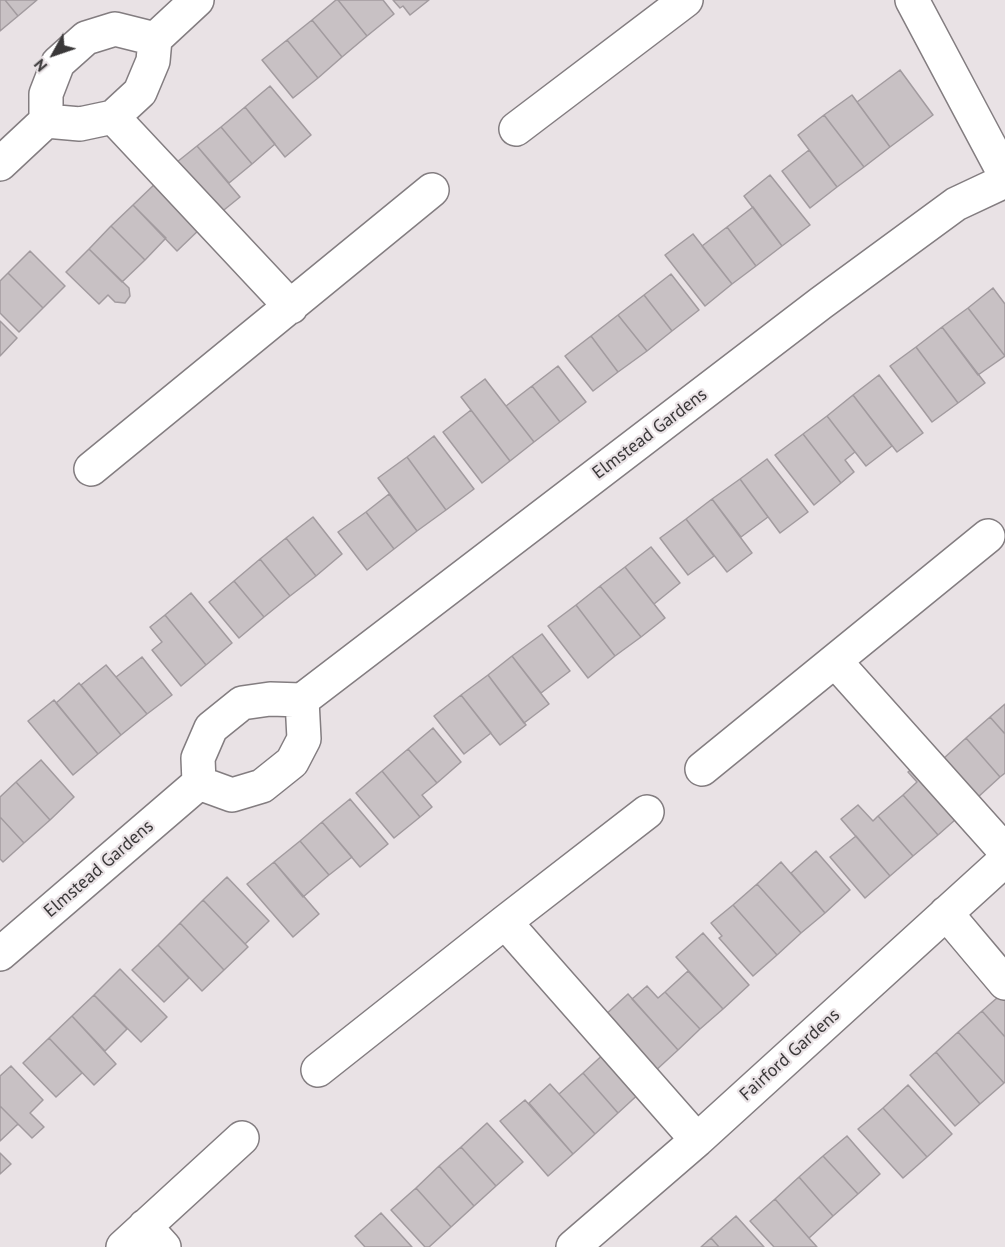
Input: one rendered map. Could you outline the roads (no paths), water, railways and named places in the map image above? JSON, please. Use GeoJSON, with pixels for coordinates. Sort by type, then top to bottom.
{"type":"FeatureCollection","features":[{"type":"Feature","properties":{"kind":"street"},"geometry":{"type":"LineString","coordinates":[[46,121],[80,124],[113,117],[140,92],[153,61],[155,39],[197,0]]}},
{"type":"Feature","properties":{"kind":"street"},"geometry":{"type":"LineString","coordinates":[[516,129],[686,0]]}},
{"type":"Feature","properties":{"kind":"street"},"geometry":{"type":"LineString","coordinates":[[912,0],[1005,175]]}},
{"type":"Feature","properties":{"kind":"street"},"geometry":{"type":"LineString","coordinates":[[0,164],[46,121],[46,94],[58,63],[86,38],[115,29],[155,39]]}},
{"type":"Feature","properties":{"kind":"street"},"geometry":{"type":"LineString","coordinates":[[113,117],[291,307]]}},
{"type":"Feature","properties":{"kind":"street","name":"Elmstead Gardens"},"geometry":{"type":"LineString","coordinates":[[302,700],[821,303],[956,204],[1005,181]]}},
{"type":"Feature","properties":{"kind":"street"},"geometry":{"type":"LineString","coordinates":[[91,469],[432,190]]}},
{"type":"Feature","properties":{"kind":"street"},"geometry":{"type":"LineString","coordinates":[[702,769],[988,536]]}},
{"type":"Feature","properties":{"kind":"street"},"geometry":{"type":"LineString","coordinates":[[835,661],[1005,851]]}},
{"type":"Feature","properties":{"kind":"street"},"geometry":{"type":"LineString","coordinates":[[270,699],[302,700],[304,739],[292,762],[262,786],[232,795],[199,783],[198,758],[211,728],[242,703],[270,699]]}},
{"type":"Feature","properties":{"kind":"street","name":"Elmstead Gardens"},"geometry":{"type":"LineString","coordinates":[[0,954],[199,783]]}},
{"type":"Feature","properties":{"kind":"street"},"geometry":{"type":"LineString","coordinates":[[318,1070],[646,812]]}},
{"type":"Feature","properties":{"kind":"street","name":"Fairford Gardens"},"geometry":{"type":"LineString","coordinates":[[573,1247],[697,1140],[1005,860]]}},
{"type":"Feature","properties":{"kind":"street"},"geometry":{"type":"LineString","coordinates":[[946,913],[1005,983]]}},
{"type":"Feature","properties":{"kind":"street"},"geometry":{"type":"LineString","coordinates":[[505,922],[697,1140]]}},
{"type":"Feature","properties":{"kind":"street"},"geometry":{"type":"LineString","coordinates":[[144,1240],[242,1138]]}}]}
